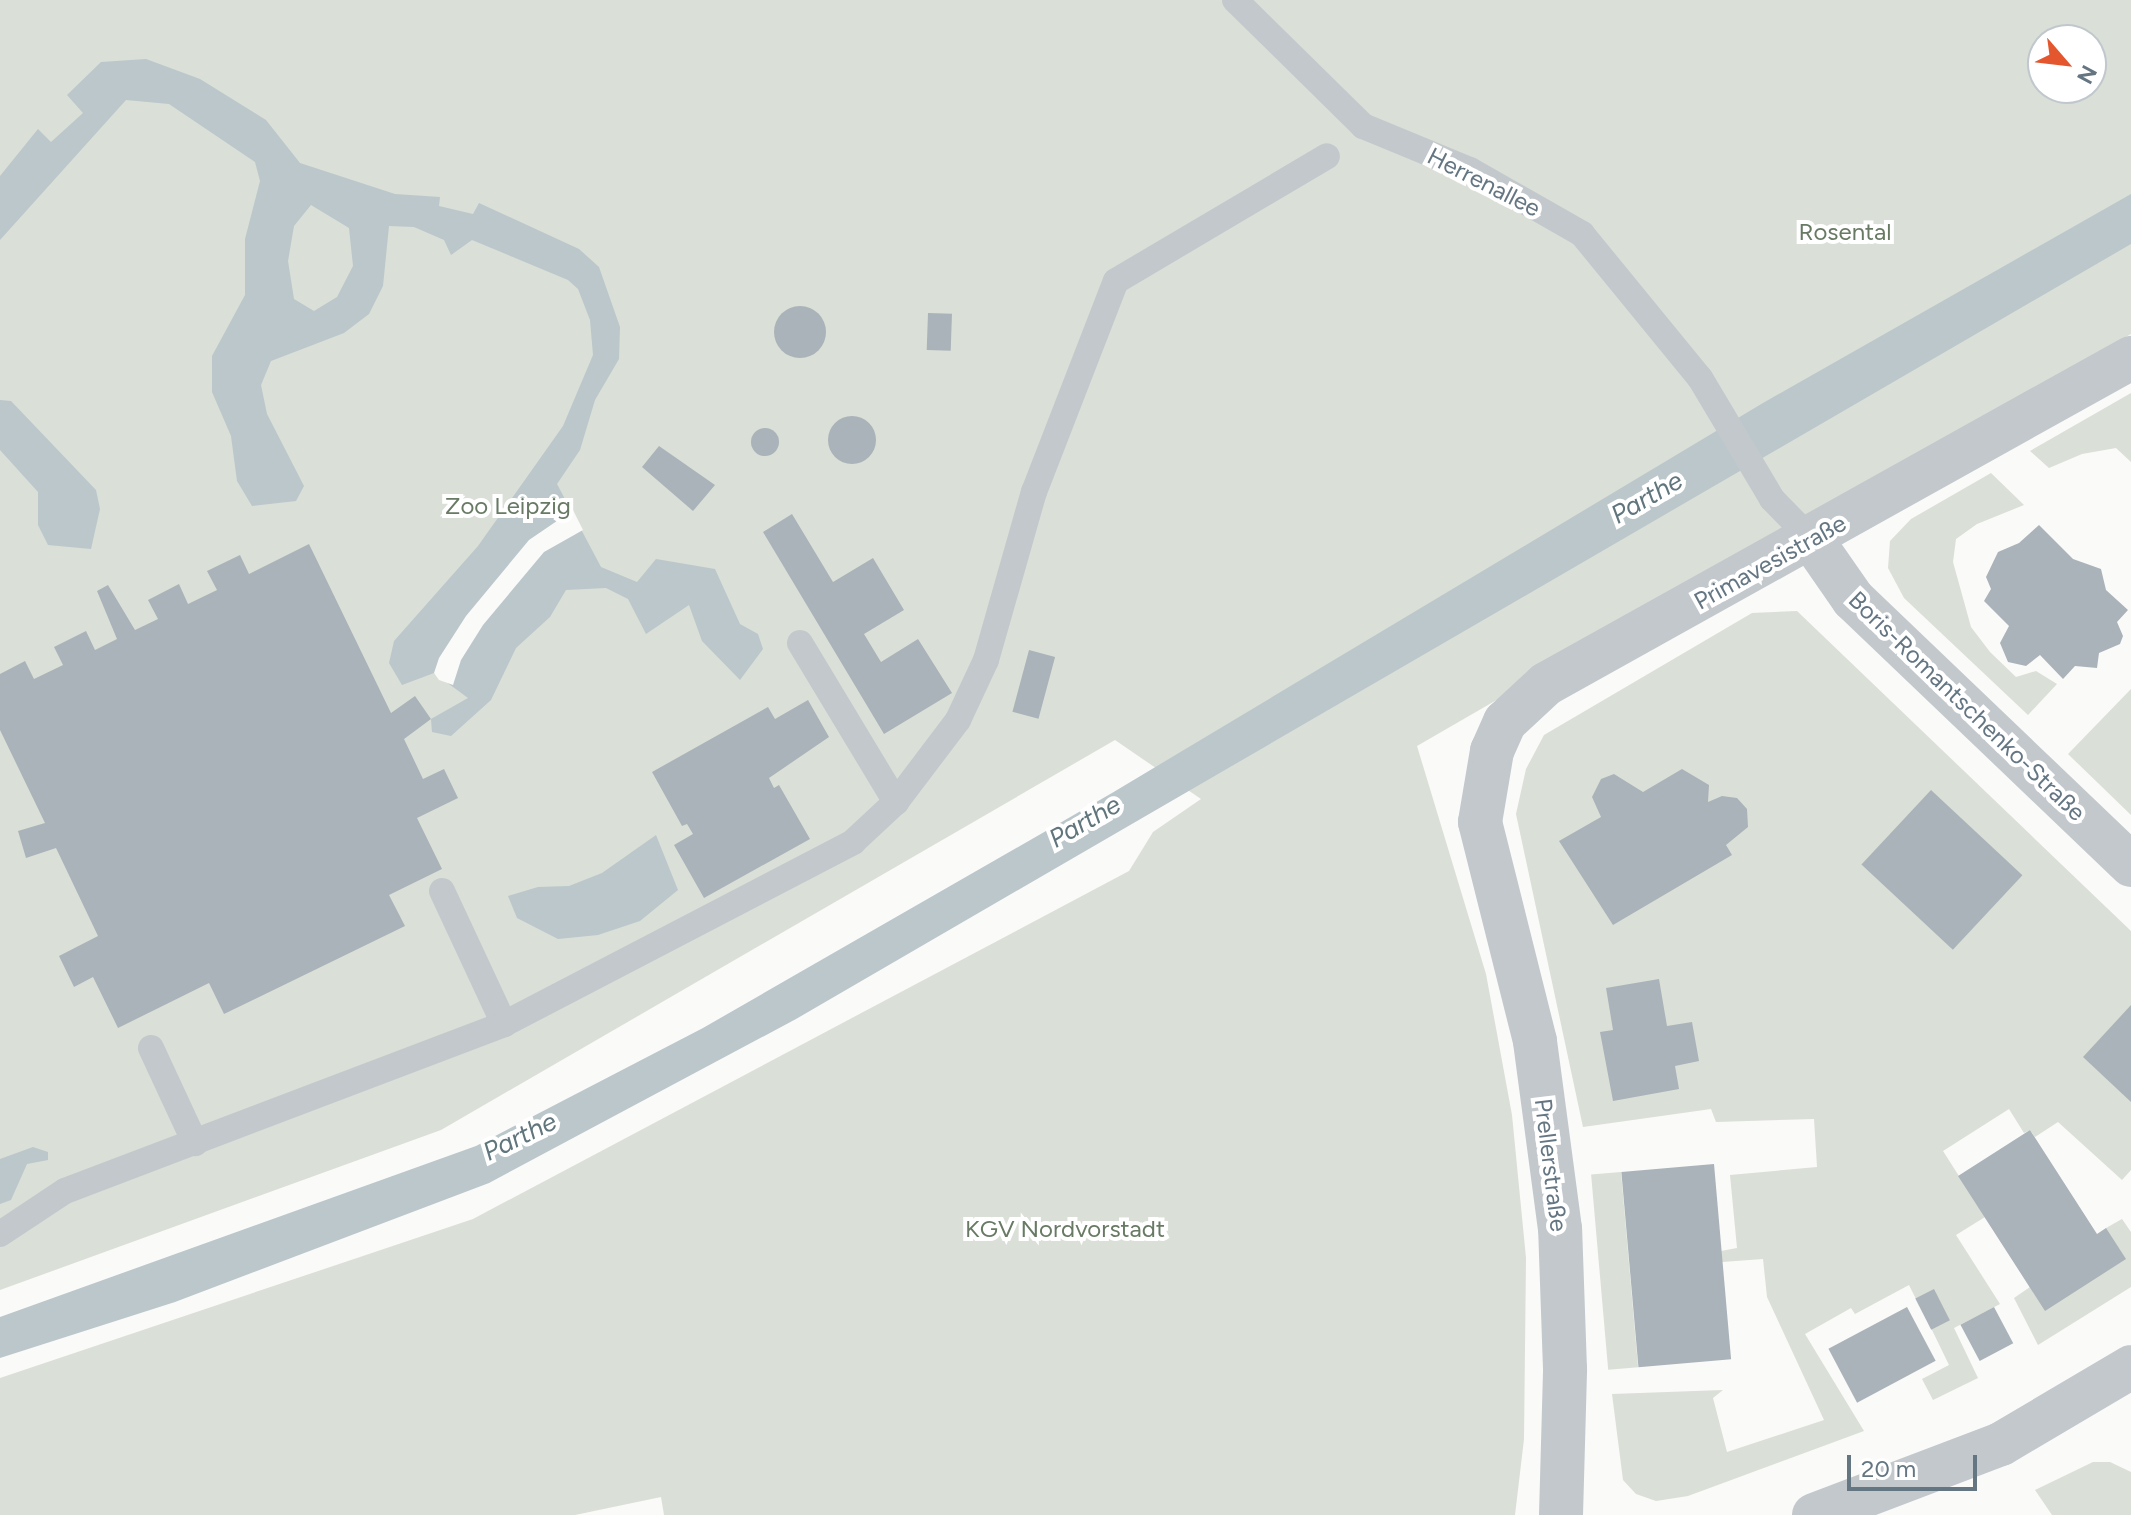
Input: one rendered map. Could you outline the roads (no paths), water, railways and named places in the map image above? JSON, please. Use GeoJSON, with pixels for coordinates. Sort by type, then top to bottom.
{"type":"FeatureCollection","features":[{"type":"Feature","properties":{"kind":"street","name":"Primavesistraße"},"geometry":{"type":"LineString","coordinates":[[1480,822],[1492,751],[1505,722],[1546,684],[1812,540],[2131,358]]}},
{"type":"Feature","properties":{"kind":"street","name":"Boris-Romantschenko-Straße"},"geometry":{"type":"LineString","coordinates":[[1812,540],[1853,599],[2131,865]]}},
{"type":"Feature","properties":{"kind":"street","name":"Prellerstraße"},"geometry":{"type":"LineString","coordinates":[[1480,822],[1535,1041],[1560,1229],[1565,1369],[1561,1515]]}},
{"type":"Feature","properties":{"kind":"street"},"geometry":{"type":"LineString","coordinates":[[1814,1515],[2001,1444],[2131,1367]]}},
{"type":"Feature","properties":{"kind":"lane","name":"Herrenallee"},"geometry":{"type":"LineString","coordinates":[[1235,0],[1363,126],[1470,170],[1582,234],[1708,392],[1772,499],[1812,540]]}},
{"type":"Feature","properties":{"kind":"lane"},"geometry":{"type":"LineString","coordinates":[[0,1234],[65,1191],[504,1024],[853,842],[896,802],[958,720],[986,660],[1034,492],[1116,281],[1327,156]]}},
{"type":"Feature","properties":{"kind":"lane"},"geometry":{"type":"LineString","coordinates":[[800,643],[896,802]]}},
{"type":"Feature","properties":{"kind":"lane"},"geometry":{"type":"LineString","coordinates":[[442,891],[504,1024]]}},
{"type":"Feature","properties":{"kind":"lane"},"geometry":{"type":"LineString","coordinates":[[151,1048],[195,1143]]}},
{"type":"Feature","properties":{"kind":"water"},"geometry":{"type":"Polygon","coordinates":[[[146,59],[200,79],[266,120],[300,163],[395,194],[440,197],[439,206],[473,214],[479,203],[579,249],[599,267],[620,327],[619,359],[595,400],[580,450],[557,484],[601,567],[637,582],[656,559],[715,569],[740,624],[758,634],[763,649],[740,680],[702,641],[689,605],[646,634],[628,599],[606,588],[566,590],[550,617],[516,648],[491,700],[451,736],[432,732],[431,719],[468,698],[434,673],[402,685],[389,663],[394,641],[478,546],[563,426],[593,355],[590,320],[578,289],[568,280],[472,240],[451,255],[444,240],[414,227],[389,226],[383,286],[369,314],[344,333],[271,361],[261,385],[267,414],[304,486],[296,501],[252,506],[237,481],[231,436],[212,392],[212,356],[245,295],[245,239],[260,181],[255,162],[169,104],[126,100],[0,240],[0,176],[38,129],[51,142],[83,113],[67,95],[101,62],[146,59]],[[311,205],[294,226],[288,261],[294,299],[314,311],[337,297],[353,266],[349,228],[311,205]]]}},
{"type":"Feature","properties":{"kind":"water","name":"Parthe"},"geometry":{"type":"Polygon","coordinates":[[[2131,194],[2131,244],[796,1019],[489,1183],[175,1302],[0,1358],[0,1317],[476,1146],[703,1028],[1112,793],[1763,403],[2131,194]]]}},
{"type":"Feature","properties":{"kind":"water"},"geometry":{"type":"Polygon","coordinates":[[[0,400],[11,401],[96,490],[100,509],[91,549],[48,545],[38,525],[38,492],[0,450],[0,400]]]}},
{"type":"Feature","properties":{"kind":"water"},"geometry":{"type":"Polygon","coordinates":[[[656,835],[678,890],[640,921],[598,935],[558,939],[517,918],[508,896],[538,887],[569,886],[602,873],[656,835]]]}},
{"type":"Feature","properties":{"kind":"water"},"geometry":{"type":"Polygon","coordinates":[[[33,1147],[48,1152],[48,1160],[27,1164],[11,1200],[0,1204],[0,1159],[33,1147]]]}},
{"type":"Feature","properties":{"kind":"park label","name":"Rosental"},"geometry":{"type":"Point","coordinates":[1845,232]}},
{"type":"Feature","properties":{"kind":"park label","name":"Zoo Leipzig"},"geometry":{"type":"Point","coordinates":[508,506]}},
{"type":"Feature","properties":{"kind":"park label","name":"KGV Nordvorstadt"},"geometry":{"type":"Point","coordinates":[1065,1229]}}]}
